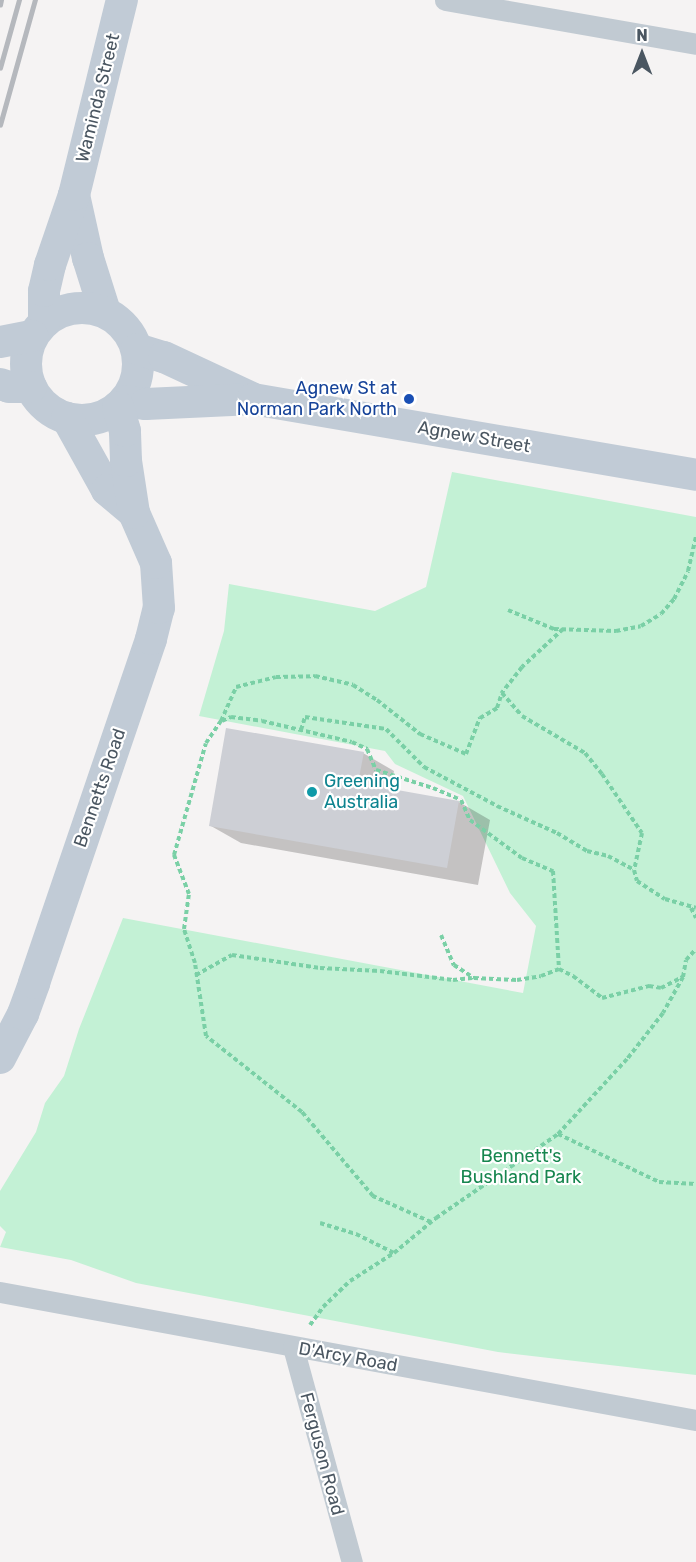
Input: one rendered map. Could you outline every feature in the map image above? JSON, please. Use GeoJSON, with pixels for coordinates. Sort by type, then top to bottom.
{"type":"FeatureCollection","features":[{"type":"Feature","properties":{"kind":"main road","name":"Waminda Street"},"geometry":{"type":"LineString","coordinates":[[38,329],[44,291],[57,239],[74,195],[122,0]]}},
{"type":"Feature","properties":{"kind":"main road","name":"Waminda Street"},"geometry":{"type":"LineString","coordinates":[[74,195],[87,258],[105,312]]}},
{"type":"Feature","properties":{"kind":"main road"},"geometry":{"type":"LineString","coordinates":[[0,342],[38,329],[57,313],[73,308],[90,308],[105,312],[119,321],[130,334],[137,349],[138,367],[134,385],[121,404],[103,416],[85,420],[67,418],[40,401],[31,387],[26,371],[27,353],[38,329]]}},
{"type":"Feature","properties":{"kind":"main road","name":"Agnew Street"},"geometry":{"type":"LineString","coordinates":[[137,349],[164,357],[253,399]]}},
{"type":"Feature","properties":{"kind":"main road"},"geometry":{"type":"LineString","coordinates":[[0,384],[9,387],[31,387]]}},
{"type":"Feature","properties":{"kind":"main road","name":"Agnew Street"},"geometry":{"type":"LineString","coordinates":[[121,404],[253,399],[696,475]]}},
{"type":"Feature","properties":{"kind":"main road","name":"Bennetts Road"},"geometry":{"type":"LineString","coordinates":[[0,1058],[23,1014],[156,621],[159,594],[156,563],[134,513],[121,404]]}},
{"type":"Feature","properties":{"kind":"main road","name":"Bennetts Road"},"geometry":{"type":"LineString","coordinates":[[67,418],[107,490],[134,513]]}},
{"type":"Feature","properties":{"kind":"street"},"geometry":{"type":"LineString","coordinates":[[445,0],[696,44]]}},
{"type":"Feature","properties":{"kind":"street","name":"D'Arcy Road"},"geometry":{"type":"LineString","coordinates":[[0,1293],[696,1420]]}},
{"type":"Feature","properties":{"kind":"street","name":"Ferguson Road"},"geometry":{"type":"LineString","coordinates":[[293,1347],[352,1562]]}},
{"type":"Feature","properties":{"kind":"path"},"geometry":{"type":"LineString","coordinates":[[508,610],[522,618],[563,629],[616,631],[641,626],[662,614],[674,600],[688,571],[696,537]]}},
{"type":"Feature","properties":{"kind":"path"},"geometry":{"type":"LineString","coordinates":[[431,1222],[374,1196],[302,1112],[206,1036],[195,976],[195,963],[184,929],[189,894],[174,855],[206,743],[222,721],[236,687],[276,677],[315,676],[352,685],[377,700],[420,734],[466,754],[480,718],[496,708],[502,693],[522,667],[563,629]]}},
{"type":"Feature","properties":{"kind":"path"},"geometry":{"type":"LineString","coordinates":[[502,693],[522,717],[585,753],[602,774],[642,834],[634,870],[637,881],[665,898],[694,908],[696,918]]}},
{"type":"Feature","properties":{"kind":"path"},"geometry":{"type":"LineString","coordinates":[[222,721],[231,717],[352,742],[367,749],[375,770],[461,800],[470,820],[522,858],[553,871],[559,969]]}},
{"type":"Feature","properties":{"kind":"path"},"geometry":{"type":"LineString","coordinates":[[301,730],[304,717],[386,729],[423,767],[497,806],[557,832],[587,851],[608,856],[634,870]]}},
{"type":"Feature","properties":{"kind":"path"},"geometry":{"type":"LineString","coordinates":[[441,935],[454,964],[474,978]]}},
{"type":"Feature","properties":{"kind":"path"},"geometry":{"type":"LineString","coordinates":[[293,1347],[322,1307],[350,1281],[394,1253],[431,1222],[558,1134],[627,1059],[663,1013],[683,977],[687,960],[696,949]]}},
{"type":"Feature","properties":{"kind":"path"},"geometry":{"type":"LineString","coordinates":[[195,976],[232,955],[320,968],[380,971],[453,980],[474,978],[517,980],[541,976],[559,969],[573,976],[602,998],[649,986],[661,988],[683,977]]}},
{"type":"Feature","properties":{"kind":"path"},"geometry":{"type":"LineString","coordinates":[[558,1134],[658,1182],[696,1184]]}},
{"type":"Feature","properties":{"kind":"path"},"geometry":{"type":"LineString","coordinates":[[320,1223],[356,1234],[394,1253]]}},
{"type":"Feature","properties":{"kind":"green space","name":"Bennett's Bushland Park"},"geometry":{"type":"Polygon","coordinates":[[[452,472],[696,517],[696,1375],[498,1352],[136,1283],[71,1260],[0,1247],[6,1232],[0,1226],[0,1191],[36,1132],[45,1103],[64,1076],[79,1029],[123,918],[523,993],[536,926],[510,893],[463,796],[395,764],[385,751],[199,716],[224,631],[229,584],[375,611],[426,587],[452,472]]]}},
{"type":"Feature","properties":{"kind":"building","name":"Greening Australia"},"geometry":{"type":"Polygon","coordinates":[[[226,728],[364,752],[358,783],[459,801],[447,868],[209,826],[226,728]]]}},
{"type":"Feature","properties":{"kind":"railway"},"geometry":{"type":"LineString","coordinates":[[0,5],[1,0]]}},
{"type":"Feature","properties":{"kind":"railway"},"geometry":{"type":"LineString","coordinates":[[0,68],[19,0]]}},
{"type":"Feature","properties":{"kind":"railway"},"geometry":{"type":"LineString","coordinates":[[0,125],[35,0]]}},
{"type":"Feature","properties":{"kind":"place","name":"Agnew St at Norman Park North"},"geometry":{"type":"Point","coordinates":[409,399]}},
{"type":"Feature","properties":{"kind":"place","name":"Greening Australia"},"geometry":{"type":"Point","coordinates":[312,792]}}]}
